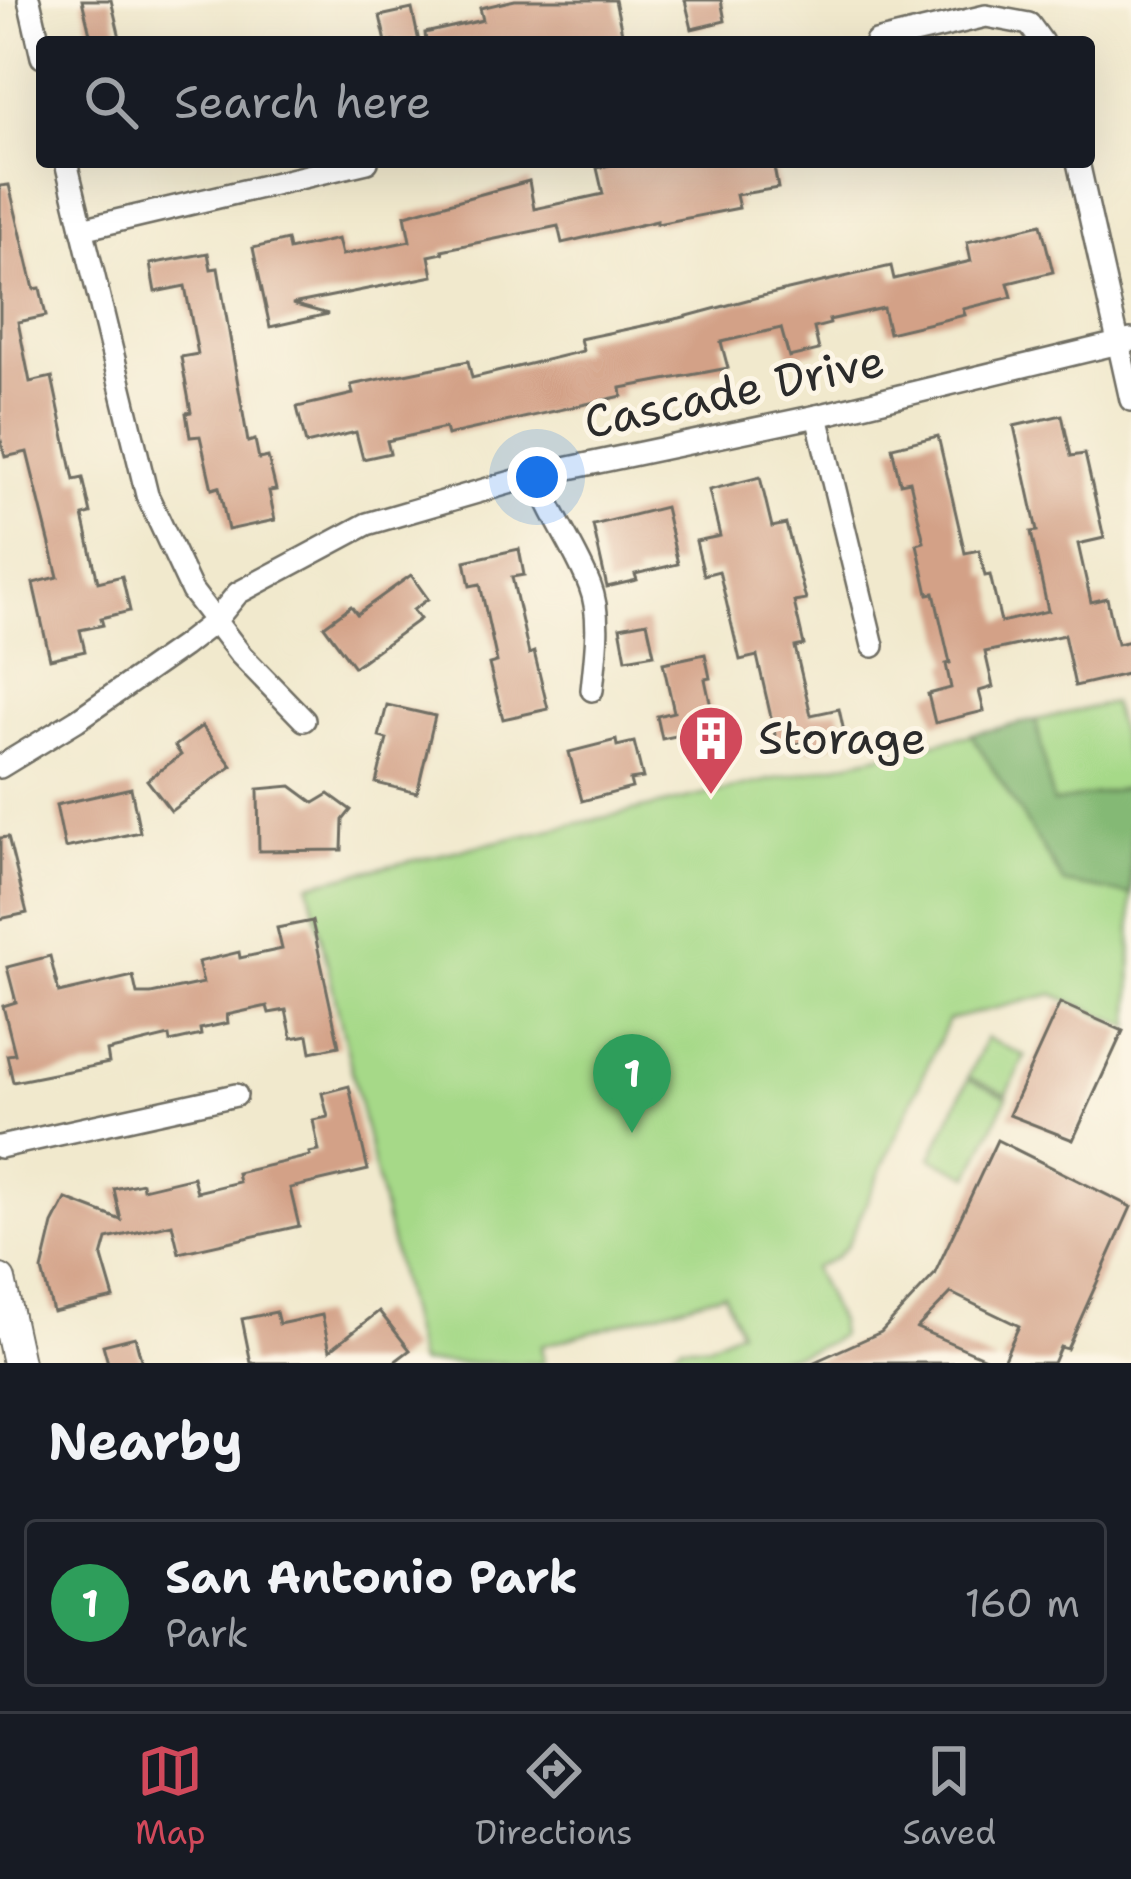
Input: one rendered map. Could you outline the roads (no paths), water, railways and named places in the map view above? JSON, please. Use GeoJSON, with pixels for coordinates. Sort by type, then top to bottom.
{"type":"FeatureCollection","features":[{"type":"Feature","properties":{"kind":"street"},"geometry":{"type":"LineString","coordinates":[[29,0],[37,36]]}},
{"type":"Feature","properties":{"kind":"street"},"geometry":{"type":"LineString","coordinates":[[901,36],[986,16],[1035,33]]}},
{"type":"Feature","properties":{"kind":"street"},"geometry":{"type":"LineString","coordinates":[[67,168],[147,494],[192,592],[241,655],[304,721]]}},
{"type":"Feature","properties":{"kind":"street"},"geometry":{"type":"LineString","coordinates":[[82,229],[341,168]]}},
{"type":"Feature","properties":{"kind":"street"},"geometry":{"type":"LineString","coordinates":[[1080,168],[1124,341],[1131,400]]}},
{"type":"Feature","properties":{"kind":"street","name":"Cascade Drive"},"geometry":{"type":"LineString","coordinates":[[0,767],[77,720],[215,621],[238,593],[367,524],[536,475],[817,416],[1124,341]]}},
{"type":"Feature","properties":{"kind":"street"},"geometry":{"type":"LineString","coordinates":[[817,416],[873,646]]}},
{"type":"Feature","properties":{"kind":"street"},"geometry":{"type":"LineString","coordinates":[[536,475],[549,512],[592,588],[596,634],[592,690]]}},
{"type":"Feature","properties":{"kind":"street"},"geometry":{"type":"LineString","coordinates":[[0,1147],[236,1095]]}},
{"type":"Feature","properties":{"kind":"street"},"geometry":{"type":"LineString","coordinates":[[0,1280],[18,1363]]}},
{"type":"Feature","properties":{"kind":"place","name":"Storage"},"geometry":{"type":"Point","coordinates":[711,797]}},
{"type":"Feature","properties":{"kind":"place","name":"San Antonio Park"},"geometry":{"type":"Point","coordinates":[632,1133]}}]}
